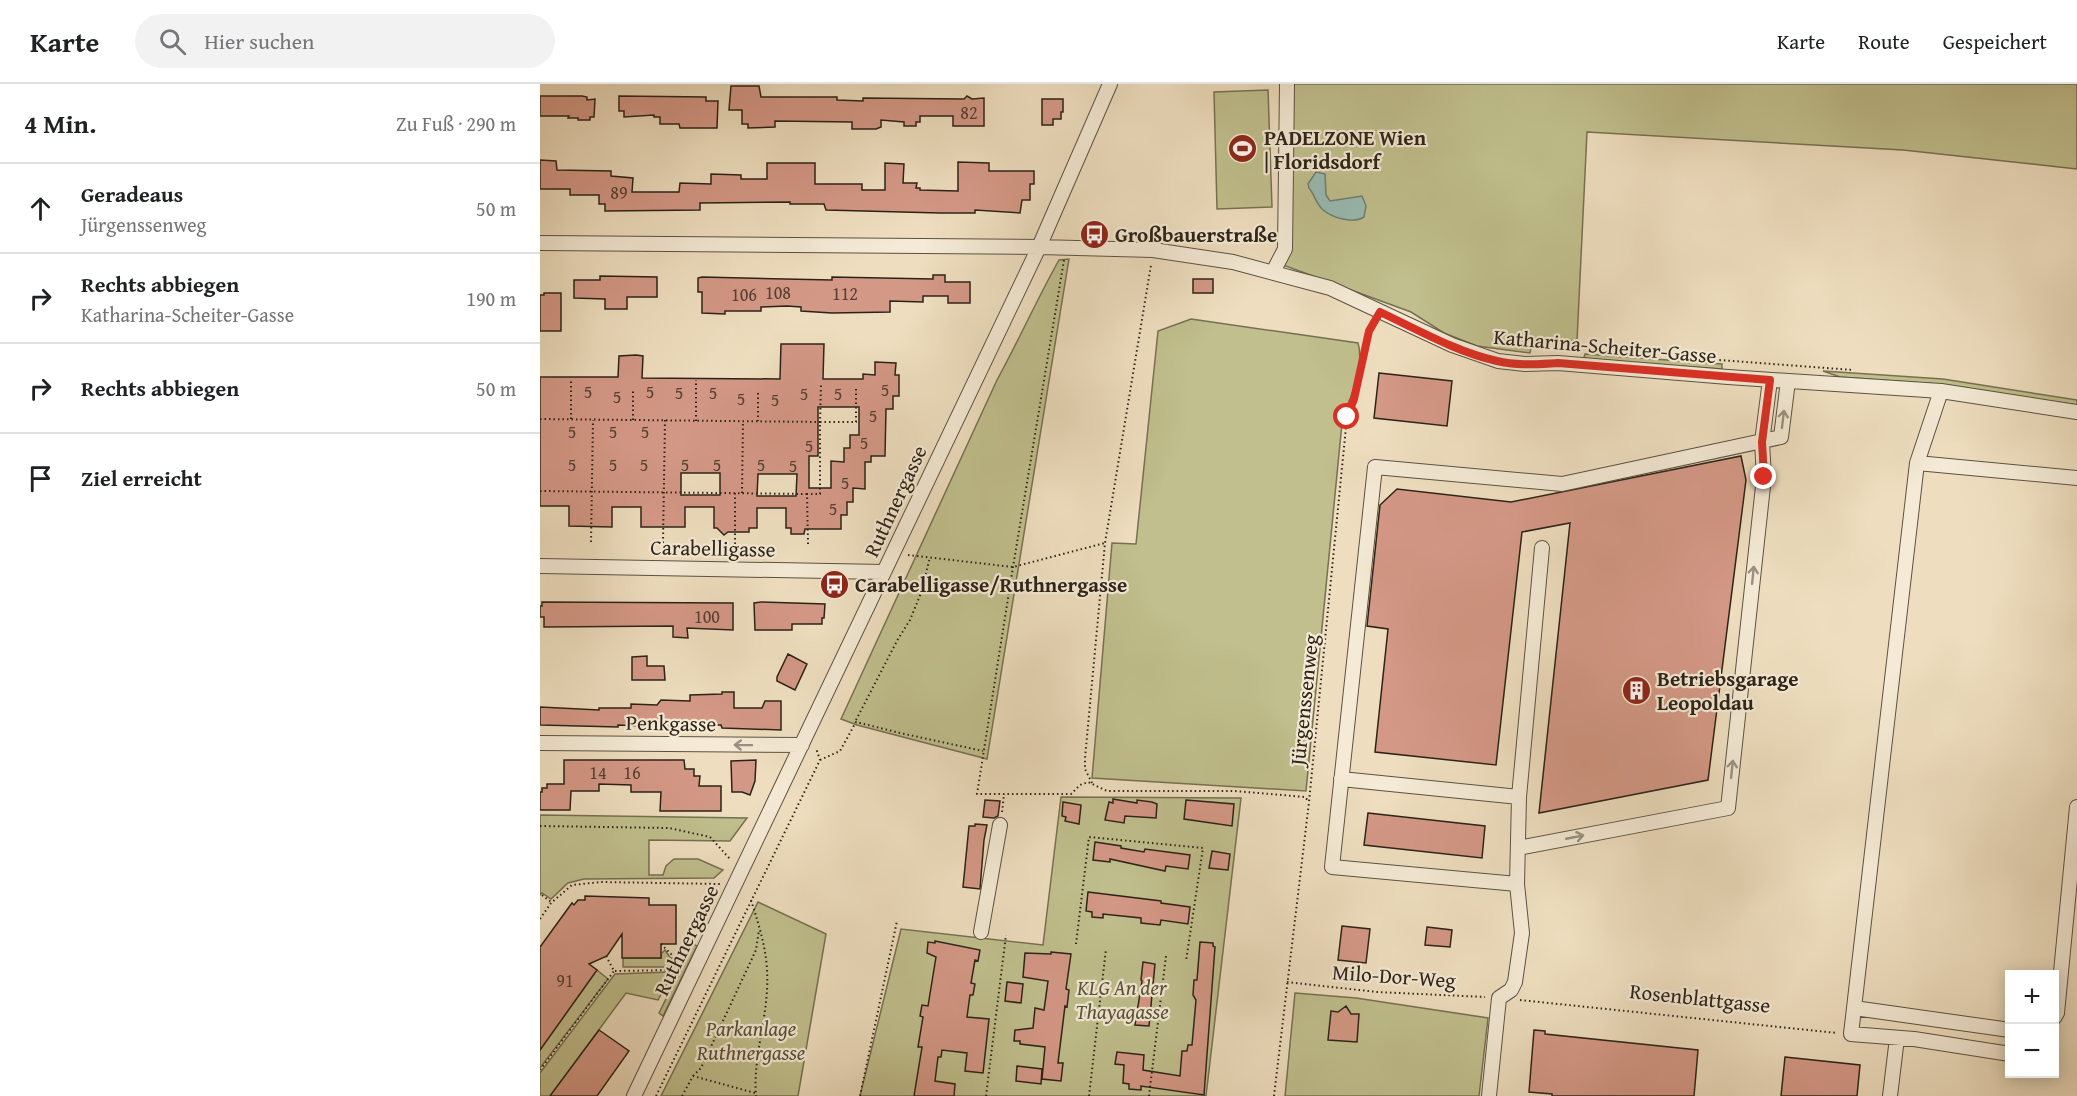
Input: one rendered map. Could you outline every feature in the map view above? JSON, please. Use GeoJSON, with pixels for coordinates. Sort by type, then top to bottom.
{"type":"FeatureCollection","features":[{"type":"Feature","properties":{"kind":"street","name":"Ruthnergasse"},"geometry":{"type":"LineString","coordinates":[[634,1096],[1039,247],[1110,84]]}},
{"type":"Feature","properties":{"kind":"street"},"geometry":{"type":"LineString","coordinates":[[1273,272],[1285,249],[1287,84]]}},
{"type":"Feature","properties":{"kind":"street"},"geometry":{"type":"LineString","coordinates":[[540,243],[1039,247]]}},
{"type":"Feature","properties":{"kind":"street","name":"Katharina-Scheiter-Gasse"},"geometry":{"type":"LineString","coordinates":[[1039,247],[1153,250],[1233,262],[1330,288],[1452,345],[1498,361],[1525,364],[1558,363],[1941,391],[2077,412]]}},
{"type":"Feature","properties":{"kind":"street"},"geometry":{"type":"LineString","coordinates":[[1518,848],[1728,808],[1764,477],[1762,442],[1770,380]]}},
{"type":"Feature","properties":{"kind":"street"},"geometry":{"type":"LineString","coordinates":[[1517,884],[1332,867],[1375,467],[1562,484],[1781,437],[1788,381]]}},
{"type":"Feature","properties":{"kind":"street"},"geometry":{"type":"LineString","coordinates":[[1941,391],[1917,463],[1851,1034],[2005,1053]]}},
{"type":"Feature","properties":{"kind":"street"},"geometry":{"type":"LineString","coordinates":[[1917,463],[2077,478]]}},
{"type":"Feature","properties":{"kind":"street"},"geometry":{"type":"LineString","coordinates":[[1489,1096],[1499,998],[1511,990],[1515,982],[1522,933],[1517,884],[1519,797],[1542,548]]}},
{"type":"Feature","properties":{"kind":"street","name":"Carabelligasse"},"geometry":{"type":"LineString","coordinates":[[540,566],[884,572]]}},
{"type":"Feature","properties":{"kind":"street","name":"Penkgasse"},"geometry":{"type":"LineString","coordinates":[[540,743],[802,745]]}},
{"type":"Feature","properties":{"kind":"street"},"geometry":{"type":"LineString","coordinates":[[1341,779],[1519,797]]}},
{"type":"Feature","properties":{"kind":"street"},"geometry":{"type":"LineString","coordinates":[[2059,1002],[2077,807]]}},
{"type":"Feature","properties":{"kind":"street"},"geometry":{"type":"LineString","coordinates":[[981,932],[1000,825]]}},
{"type":"Feature","properties":{"kind":"street"},"geometry":{"type":"LineString","coordinates":[[1854,1008],[2005,1029]]}},
{"type":"Feature","properties":{"kind":"street"},"geometry":{"type":"LineString","coordinates":[[1890,1096],[1897,1038]]}},
{"type":"Feature","properties":{"kind":"path"},"geometry":{"type":"LineString","coordinates":[[1066,247],[1012,567],[977,794],[1071,794],[1083,783],[1092,783],[1107,791],[1235,791],[1305,797],[1309,802]]}},
{"type":"Feature","properties":{"kind":"path"},"geometry":{"type":"LineString","coordinates":[[1092,783],[1085,770],[1085,758],[1105,543],[1153,250]]}},
{"type":"Feature","properties":{"kind":"path","name":"Jürgenssenweg"},"geometry":{"type":"LineString","coordinates":[[1274,1096],[1309,802],[1347,417],[1354,399],[1369,331],[1380,312]]}},
{"type":"Feature","properties":{"kind":"path"},"geometry":{"type":"LineString","coordinates":[[571,380],[571,420]]}},
{"type":"Feature","properties":{"kind":"path"},"geometry":{"type":"LineString","coordinates":[[696,380],[696,421]]}},
{"type":"Feature","properties":{"kind":"path"},"geometry":{"type":"LineString","coordinates":[[540,491],[820,494],[821,384]]}},
{"type":"Feature","properties":{"kind":"path"},"geometry":{"type":"LineString","coordinates":[[540,420],[856,423],[856,388]]}},
{"type":"Feature","properties":{"kind":"path"},"geometry":{"type":"LineString","coordinates":[[633,390],[633,420]]}},
{"type":"Feature","properties":{"kind":"path"},"geometry":{"type":"LineString","coordinates":[[758,393],[758,421]]}},
{"type":"Feature","properties":{"kind":"path"},"geometry":{"type":"LineString","coordinates":[[591,542],[593,420]]}},
{"type":"Feature","properties":{"kind":"path"},"geometry":{"type":"LineString","coordinates":[[663,543],[665,420]]}},
{"type":"Feature","properties":{"kind":"path"},"geometry":{"type":"LineString","coordinates":[[742,494],[743,421]]}},
{"type":"Feature","properties":{"kind":"path"},"geometry":{"type":"LineString","coordinates":[[735,493],[735,544]]}},
{"type":"Feature","properties":{"kind":"path"},"geometry":{"type":"LineString","coordinates":[[807,494],[808,544]]}},
{"type":"Feature","properties":{"kind":"path"},"geometry":{"type":"LineString","coordinates":[[908,554],[1012,567],[1105,543]]}},
{"type":"Feature","properties":{"kind":"path"},"geometry":{"type":"LineString","coordinates":[[820,760],[840,751],[910,620],[921,593],[930,557]]}},
{"type":"Feature","properties":{"kind":"path"},"geometry":{"type":"LineString","coordinates":[[855,722],[983,751]]}},
{"type":"Feature","properties":{"kind":"path"},"geometry":{"type":"LineString","coordinates":[[656,1096],[820,760],[818,748],[802,745]]}},
{"type":"Feature","properties":{"kind":"path"},"geometry":{"type":"LineString","coordinates":[[1000,825],[1004,794]]}},
{"type":"Feature","properties":{"kind":"path"},"geometry":{"type":"LineString","coordinates":[[540,826],[669,828],[710,837],[731,860]]}},
{"type":"Feature","properties":{"kind":"path"},"geometry":{"type":"LineString","coordinates":[[1076,944],[1089,837],[1203,848],[1186,961]]}},
{"type":"Feature","properties":{"kind":"path"},"geometry":{"type":"LineString","coordinates":[[540,918],[551,903],[572,885],[601,882],[720,884]]}},
{"type":"Feature","properties":{"kind":"path"},"geometry":{"type":"LineString","coordinates":[[542,895],[551,903]]}},
{"type":"Feature","properties":{"kind":"path"},"geometry":{"type":"LineString","coordinates":[[693,1076],[755,1094],[767,991],[766,951],[751,900]]}},
{"type":"Feature","properties":{"kind":"path"},"geometry":{"type":"LineString","coordinates":[[860,1096],[897,921]]}},
{"type":"Feature","properties":{"kind":"path"},"geometry":{"type":"LineString","coordinates":[[682,1096],[693,1076],[701,1068],[756,950],[759,928]]}},
{"type":"Feature","properties":{"kind":"path"},"geometry":{"type":"LineString","coordinates":[[986,1096],[1006,935]]}},
{"type":"Feature","properties":{"kind":"path"},"geometry":{"type":"LineString","coordinates":[[661,944],[672,955],[672,970]]}},
{"type":"Feature","properties":{"kind":"path"},"geometry":{"type":"LineString","coordinates":[[1089,1096],[1106,949]]}},
{"type":"Feature","properties":{"kind":"path"},"geometry":{"type":"LineString","coordinates":[[606,956],[614,971]]}},
{"type":"Feature","properties":{"kind":"path"},"geometry":{"type":"LineString","coordinates":[[1149,1096],[1166,956]]}},
{"type":"Feature","properties":{"kind":"path"},"geometry":{"type":"LineString","coordinates":[[614,971],[677,970]]}},
{"type":"Feature","properties":{"kind":"path"},"geometry":{"type":"LineString","coordinates":[[540,1070],[614,971]]}},
{"type":"Feature","properties":{"kind":"path","name":"Milo-Dor-Weg"},"geometry":{"type":"LineString","coordinates":[[1287,982],[1377,992],[1499,998]]}},
{"type":"Feature","properties":{"kind":"path","name":"Rosenblattgasse"},"geometry":{"type":"LineString","coordinates":[[1499,998],[1851,1034]]}},
{"type":"Feature","properties":{"kind":"green space"},"geometry":{"type":"Polygon","coordinates":[[[1285,84],[2077,84],[2077,169],[1903,150],[1587,132],[1577,341],[1533,338],[1530,353],[1477,346],[1444,333],[1411,312],[1283,265],[1285,84]]]}},
{"type":"Feature","properties":{"kind":"green space","name":"PADELZONE Wien | Floridsdorf"},"geometry":{"type":"Polygon","coordinates":[[[1268,90],[1272,207],[1217,209],[1214,92],[1268,90]]]}},
{"type":"Feature","properties":{"kind":"green space"},"geometry":{"type":"Polygon","coordinates":[[[1069,259],[987,759],[841,719],[997,380],[1059,260],[1069,259]]]}},
{"type":"Feature","properties":{"kind":"green space"},"geometry":{"type":"Polygon","coordinates":[[[1191,319],[1358,343],[1359,369],[1343,413],[1306,791],[1092,778],[1112,543],[1136,544],[1158,331],[1191,319]]]}},
{"type":"Feature","properties":{"kind":"green space"},"geometry":{"type":"Polygon","coordinates":[[[1585,354],[1722,364],[1722,369],[1589,360],[1584,357],[1585,354]]]}},
{"type":"Feature","properties":{"kind":"green space"},"geometry":{"type":"Polygon","coordinates":[[[1823,371],[1943,379],[2077,400],[2077,405],[1937,384],[1840,377],[1823,371]]]}},
{"type":"Feature","properties":{"kind":"green space","name":"KLG An der Thayagasse"},"geometry":{"type":"Polygon","coordinates":[[[1061,797],[1241,798],[1206,1096],[860,1096],[901,929],[1043,945],[1061,797]]]}},
{"type":"Feature","properties":{"kind":"green space"},"geometry":{"type":"Polygon","coordinates":[[[540,815],[747,818],[730,841],[649,840],[649,875],[663,875],[666,866],[674,859],[698,859],[723,870],[714,878],[584,879],[568,883],[551,899],[542,893],[540,895],[540,815]]]}},
{"type":"Feature","properties":{"kind":"green space","name":"Parkanlage Ruthnergasse"},"geometry":{"type":"Polygon","coordinates":[[[758,902],[826,934],[798,1096],[661,1096],[758,902]]]}},
{"type":"Feature","properties":{"kind":"green space"},"geometry":{"type":"Polygon","coordinates":[[[693,944],[697,946],[663,1016],[659,1013],[693,944]]]}},
{"type":"Feature","properties":{"kind":"green space"},"geometry":{"type":"Polygon","coordinates":[[[665,950],[671,959],[671,967],[623,967],[623,958],[661,958],[665,950]]]}},
{"type":"Feature","properties":{"kind":"green space"},"geometry":{"type":"Polygon","coordinates":[[[597,970],[608,979],[540,1068],[540,1050],[597,970]]]}},
{"type":"Feature","properties":{"kind":"green space"},"geometry":{"type":"Polygon","coordinates":[[[669,972],[672,975],[658,1000],[626,993],[550,1096],[540,1096],[540,1073],[615,974],[669,972]]]}},
{"type":"Feature","properties":{"kind":"green space"},"geometry":{"type":"Polygon","coordinates":[[[1295,993],[1356,998],[1488,1018],[1479,1096],[1285,1096],[1295,993]]]}},
{"type":"Feature","properties":{"kind":"water"},"geometry":{"type":"Polygon","coordinates":[[[1316,172],[1325,174],[1326,195],[1330,201],[1362,196],[1366,206],[1364,217],[1354,220],[1343,219],[1322,209],[1308,184],[1316,172]]]}},
{"type":"Feature","properties":{"kind":"building"},"geometry":{"type":"Polygon","coordinates":[[[731,86],[759,86],[761,97],[837,97],[837,100],[863,101],[863,98],[964,99],[967,96],[972,99],[984,98],[984,126],[953,126],[953,116],[920,116],[920,122],[916,122],[916,126],[904,126],[904,122],[881,120],[881,127],[876,129],[852,129],[852,122],[775,121],[775,127],[748,128],[748,124],[742,124],[742,110],[729,110],[731,86]]]}},
{"type":"Feature","properties":{"kind":"building"},"geometry":{"type":"Polygon","coordinates":[[[540,96],[582,96],[587,97],[587,100],[595,99],[594,117],[590,117],[590,120],[578,120],[578,118],[568,118],[569,116],[540,116],[540,96]]]}},
{"type":"Feature","properties":{"kind":"building"},"geometry":{"type":"Polygon","coordinates":[[[619,96],[706,97],[706,101],[718,101],[717,128],[680,128],[679,124],[660,124],[660,117],[654,117],[654,115],[624,117],[624,111],[619,111],[619,96]]]}},
{"type":"Feature","properties":{"kind":"building"},"geometry":{"type":"Polygon","coordinates":[[[1042,99],[1063,99],[1061,119],[1053,119],[1053,125],[1042,125],[1042,99]]]}},
{"type":"Feature","properties":{"kind":"building"},"geometry":{"type":"Polygon","coordinates":[[[540,160],[556,161],[557,170],[611,171],[611,176],[633,178],[632,192],[679,192],[680,183],[711,184],[711,174],[741,175],[741,179],[767,179],[767,163],[815,163],[815,184],[862,184],[862,190],[885,190],[885,163],[904,164],[903,183],[917,183],[916,188],[920,190],[958,191],[958,162],[989,163],[989,171],[1034,171],[1034,184],[1030,184],[1030,200],[1022,200],[1020,213],[975,210],[975,213],[940,213],[826,210],[824,204],[790,204],[790,202],[700,203],[700,210],[605,211],[605,204],[599,204],[599,195],[570,195],[570,189],[540,189],[540,160]]]}},
{"type":"Feature","properties":{"kind":"building"},"geometry":{"type":"Polygon","coordinates":[[[933,275],[945,275],[945,282],[970,282],[970,303],[948,303],[948,296],[923,296],[923,302],[890,301],[890,312],[832,313],[801,311],[801,307],[787,306],[761,307],[761,311],[725,311],[725,314],[702,313],[702,292],[698,292],[698,278],[702,277],[832,280],[832,277],[933,279],[933,275]]]}},
{"type":"Feature","properties":{"kind":"building"},"geometry":{"type":"Polygon","coordinates":[[[600,276],[657,277],[657,297],[627,297],[627,309],[605,309],[605,299],[574,298],[574,280],[600,280],[600,276]]]}},
{"type":"Feature","properties":{"kind":"building"},"geometry":{"type":"Polygon","coordinates":[[[1193,279],[1213,279],[1213,293],[1193,293],[1193,279]]]}},
{"type":"Feature","properties":{"kind":"building"},"geometry":{"type":"Polygon","coordinates":[[[561,293],[561,331],[540,331],[540,295],[561,293]]]}},
{"type":"Feature","properties":{"kind":"building"},"geometry":{"type":"Polygon","coordinates":[[[781,344],[824,344],[823,379],[863,379],[863,374],[875,375],[875,362],[896,363],[895,375],[899,375],[899,396],[893,396],[893,409],[886,409],[885,456],[871,456],[871,462],[865,462],[865,489],[853,488],[853,502],[847,502],[847,515],[841,515],[841,529],[805,529],[804,534],[791,534],[791,528],[786,528],[786,508],[757,508],[757,528],[749,528],[749,532],[728,532],[724,535],[714,528],[714,507],[685,507],[685,527],[641,527],[641,507],[612,507],[612,527],[569,526],[569,506],[540,506],[540,377],[618,377],[619,356],[636,355],[643,356],[642,378],[780,379],[781,344]],[[818,407],[818,456],[809,456],[809,488],[831,488],[831,461],[844,462],[844,448],[850,448],[850,435],[859,435],[859,407],[818,407]],[[681,473],[681,495],[720,495],[720,473],[681,473]],[[758,474],[757,496],[796,496],[797,474],[758,474]]]}},
{"type":"Feature","properties":{"kind":"building"},"geometry":{"type":"Polygon","coordinates":[[[1379,373],[1452,381],[1447,426],[1374,418],[1379,373]]]}},
{"type":"Feature","properties":{"kind":"building","name":"Betriebsgarage Leopoldau"},"geometry":{"type":"Polygon","coordinates":[[[1741,456],[1746,480],[1708,780],[1539,813],[1570,523],[1522,532],[1496,765],[1375,752],[1388,629],[1367,626],[1380,505],[1397,489],[1511,502],[1741,456]]]}},
{"type":"Feature","properties":{"kind":"building"},"geometry":{"type":"Polygon","coordinates":[[[542,602],[733,603],[733,630],[687,628],[688,638],[673,637],[673,626],[544,627],[544,617],[540,617],[542,602]]]}},
{"type":"Feature","properties":{"kind":"building"},"geometry":{"type":"Polygon","coordinates":[[[754,603],[825,604],[824,618],[822,618],[822,624],[792,624],[792,630],[755,630],[754,603]]]}},
{"type":"Feature","properties":{"kind":"building"},"geometry":{"type":"Polygon","coordinates":[[[788,654],[807,664],[795,690],[777,681],[788,654]]]}},
{"type":"Feature","properties":{"kind":"building"},"geometry":{"type":"Polygon","coordinates":[[[647,656],[647,666],[664,666],[665,680],[632,680],[632,657],[647,656]]]}},
{"type":"Feature","properties":{"kind":"building"},"geometry":{"type":"Polygon","coordinates":[[[722,692],[734,692],[734,708],[762,708],[765,701],[781,701],[781,730],[722,728],[721,725],[696,725],[685,726],[685,728],[540,725],[540,707],[599,710],[599,708],[631,708],[631,704],[657,705],[661,700],[690,701],[690,695],[722,694],[722,692]]]}},
{"type":"Feature","properties":{"kind":"building"},"geometry":{"type":"Polygon","coordinates":[[[564,760],[684,760],[685,769],[694,769],[694,776],[700,776],[699,786],[721,786],[721,811],[660,811],[661,792],[631,792],[631,785],[599,784],[599,791],[571,791],[570,810],[540,810],[542,788],[547,788],[547,784],[564,784],[564,760]]]}},
{"type":"Feature","properties":{"kind":"building"},"geometry":{"type":"Polygon","coordinates":[[[756,760],[755,781],[750,795],[732,792],[731,761],[756,760]]]}},
{"type":"Feature","properties":{"kind":"building"},"geometry":{"type":"Polygon","coordinates":[[[1113,799],[1157,804],[1156,818],[1125,816],[1124,823],[1105,820],[1109,802],[1113,803],[1113,799]]]}},
{"type":"Feature","properties":{"kind":"building"},"geometry":{"type":"Polygon","coordinates":[[[985,800],[1000,801],[998,816],[983,817],[985,800]]]}},
{"type":"Feature","properties":{"kind":"building"},"geometry":{"type":"Polygon","coordinates":[[[1186,800],[1234,804],[1232,826],[1184,819],[1186,800]]]}},
{"type":"Feature","properties":{"kind":"building"},"geometry":{"type":"Polygon","coordinates":[[[1063,802],[1081,805],[1079,824],[1065,821],[1066,817],[1062,816],[1063,802]]]}},
{"type":"Feature","properties":{"kind":"building"},"geometry":{"type":"Polygon","coordinates":[[[1368,813],[1485,826],[1482,858],[1364,845],[1368,813]]]}},
{"type":"Feature","properties":{"kind":"building"},"geometry":{"type":"Polygon","coordinates":[[[975,824],[987,825],[980,889],[963,887],[969,826],[975,826],[975,824]]]}},
{"type":"Feature","properties":{"kind":"building"},"geometry":{"type":"Polygon","coordinates":[[[1095,842],[1144,852],[1145,849],[1190,855],[1188,869],[1166,866],[1165,871],[1110,859],[1110,862],[1093,860],[1095,842]]]}},
{"type":"Feature","properties":{"kind":"building"},"geometry":{"type":"Polygon","coordinates":[[[1212,851],[1230,854],[1228,870],[1209,868],[1212,851]]]}},
{"type":"Feature","properties":{"kind":"building"},"geometry":{"type":"Polygon","coordinates":[[[1088,892],[1190,907],[1188,924],[1161,920],[1160,925],[1141,923],[1141,918],[1103,914],[1103,918],[1092,917],[1092,912],[1086,911],[1088,892]]]}},
{"type":"Feature","properties":{"kind":"building"},"geometry":{"type":"Polygon","coordinates":[[[585,896],[649,898],[649,905],[676,905],[676,944],[661,944],[661,958],[622,958],[622,934],[607,956],[589,964],[597,970],[540,1050],[540,947],[572,903],[574,905],[578,900],[585,900],[585,896]]]}},
{"type":"Feature","properties":{"kind":"building"},"geometry":{"type":"Polygon","coordinates":[[[1342,926],[1370,929],[1366,963],[1338,960],[1342,926]]]}},
{"type":"Feature","properties":{"kind":"building"},"geometry":{"type":"Polygon","coordinates":[[[1427,927],[1452,930],[1450,947],[1425,945],[1427,927]]]}},
{"type":"Feature","properties":{"kind":"building"},"geometry":{"type":"Polygon","coordinates":[[[935,941],[980,950],[978,961],[975,960],[971,983],[975,984],[973,995],[970,995],[967,1017],[989,1019],[983,1073],[965,1071],[967,1053],[942,1050],[941,1057],[938,1057],[935,1081],[955,1084],[954,1096],[914,1096],[922,1047],[918,1047],[923,1017],[920,1016],[922,1005],[928,1006],[936,957],[927,953],[928,942],[935,943],[935,941]]]}},
{"type":"Feature","properties":{"kind":"building"},"geometry":{"type":"Polygon","coordinates":[[[1200,942],[1213,943],[1215,947],[1204,1095],[1141,1086],[1141,1090],[1129,1089],[1129,1084],[1123,1083],[1124,1065],[1115,1064],[1117,1052],[1144,1055],[1143,1070],[1180,1076],[1182,1051],[1187,1051],[1188,1045],[1192,1045],[1196,1000],[1193,995],[1194,980],[1197,980],[1200,942]]]}},
{"type":"Feature","properties":{"kind":"building"},"geometry":{"type":"Polygon","coordinates":[[[1051,952],[1071,954],[1066,989],[1069,990],[1067,1007],[1065,1006],[1058,1063],[1063,1063],[1061,1081],[1042,1079],[1045,1047],[1020,1044],[1020,1041],[1014,1041],[1015,1030],[1033,1028],[1035,1008],[1044,1010],[1048,981],[1023,977],[1025,953],[1051,954],[1051,952]]]}},
{"type":"Feature","properties":{"kind":"building"},"geometry":{"type":"Polygon","coordinates":[[[1143,962],[1155,964],[1149,1026],[1135,1025],[1143,962]]]}},
{"type":"Feature","properties":{"kind":"building"},"geometry":{"type":"Polygon","coordinates":[[[1007,982],[1023,984],[1021,1003],[1005,1001],[1007,982]]]}},
{"type":"Feature","properties":{"kind":"building"},"geometry":{"type":"Polygon","coordinates":[[[1346,1006],[1351,1014],[1359,1014],[1357,1042],[1328,1040],[1331,1011],[1338,1012],[1346,1006]]]}},
{"type":"Feature","properties":{"kind":"building"},"geometry":{"type":"Polygon","coordinates":[[[599,1030],[629,1051],[597,1096],[550,1096],[599,1030]]]}},
{"type":"Feature","properties":{"kind":"building"},"geometry":{"type":"Polygon","coordinates":[[[1534,1030],[1545,1031],[1545,1034],[1698,1050],[1694,1096],[1552,1096],[1552,1094],[1529,1092],[1534,1030]]]}},
{"type":"Feature","properties":{"kind":"building"},"geometry":{"type":"Polygon","coordinates":[[[1785,1057],[1860,1065],[1857,1096],[1781,1096],[1785,1057]]]}},
{"type":"Feature","properties":{"kind":"building"},"geometry":{"type":"Polygon","coordinates":[[[1017,1066],[1042,1069],[1041,1084],[1016,1081],[1017,1066]]]}},
{"type":"Feature","properties":{"kind":"place","name":"PADELZONE Wien | Floridsdorf"},"geometry":{"type":"Point","coordinates":[1243,149]}},
{"type":"Feature","properties":{"kind":"place","name":"Großbauerstraße"},"geometry":{"type":"Point","coordinates":[1094,234]}},
{"type":"Feature","properties":{"kind":"place","name":"Carabelligasse/Ruthnergasse"},"geometry":{"type":"Point","coordinates":[834,584]}},
{"type":"Feature","properties":{"kind":"place","name":"Betriebsgarage Leopoldau"},"geometry":{"type":"Point","coordinates":[1636,690]}},
{"type":"Feature","properties":{"kind":"route"},"geometry":{"type":"LineString","coordinates":[[1347,417],[1354,399],[1369,331],[1380,312],[1452,345],[1498,361],[1525,364],[1558,363],[1770,380],[1762,442],[1764,477]]}}]}
